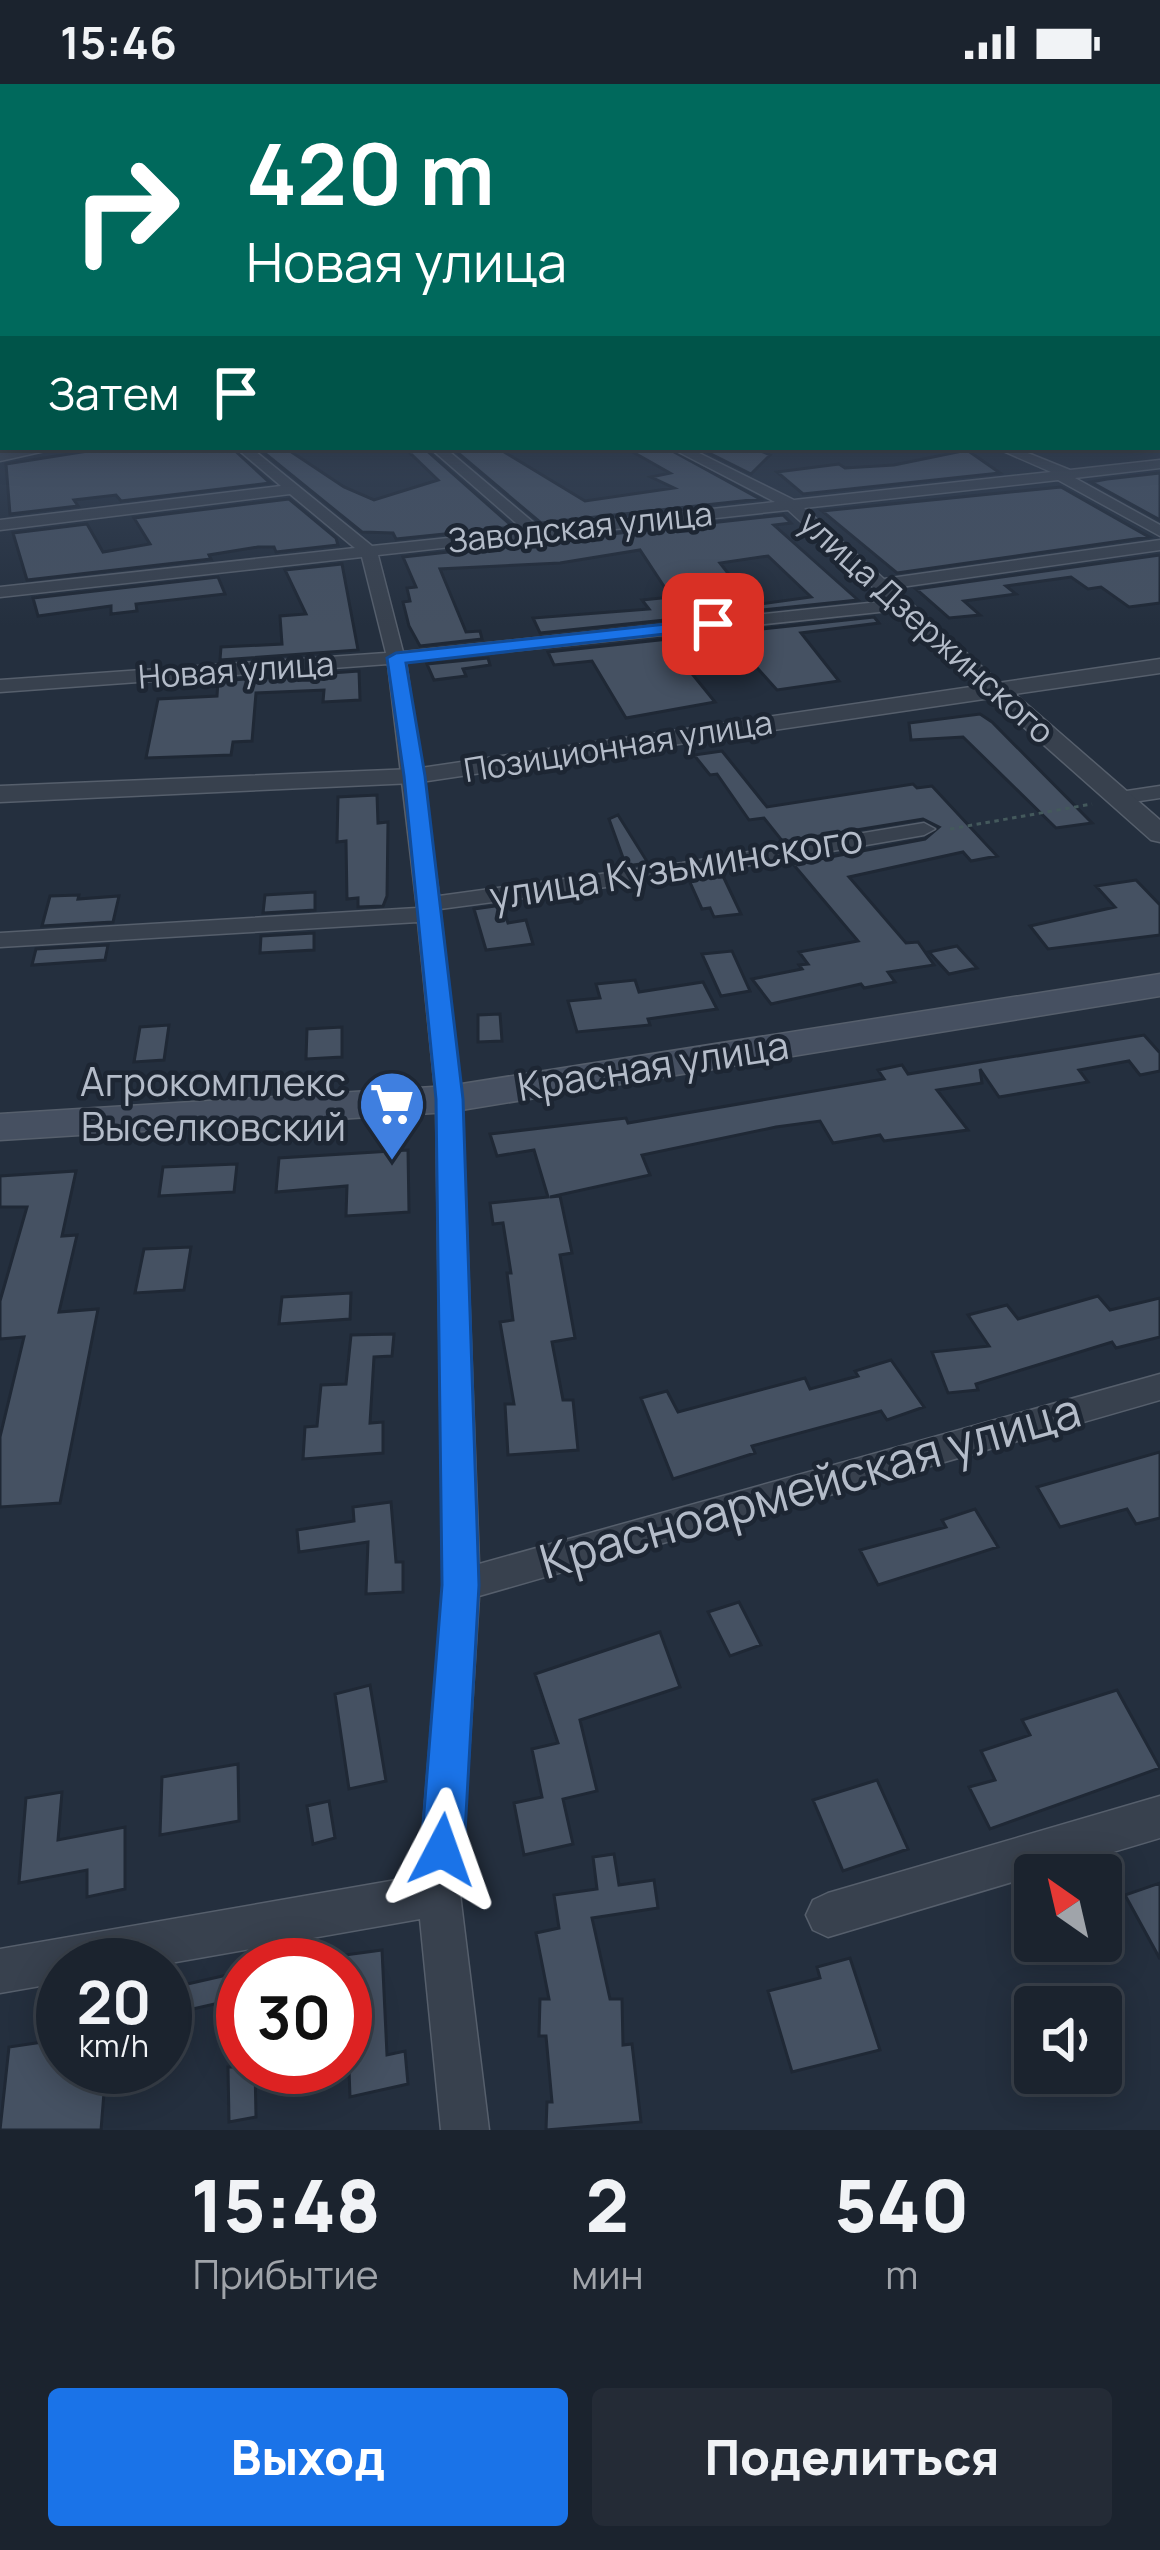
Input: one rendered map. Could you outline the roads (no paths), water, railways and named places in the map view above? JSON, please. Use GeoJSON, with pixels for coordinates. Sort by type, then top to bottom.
{"type":"FeatureCollection","features":[{"type":"Feature","properties":{"kind":"main road","name":"Красная улица"},"geometry":{"type":"LineString","coordinates":[[0,1127],[449,1099],[1160,985]]}},
{"type":"Feature","properties":{"kind":"street"},"geometry":{"type":"LineString","coordinates":[[0,457],[39,450]]}},
{"type":"Feature","properties":{"kind":"street"},"geometry":{"type":"LineString","coordinates":[[246,450],[369,551],[396,658],[414,776],[449,1099],[461,1585],[440,1894],[465,2130]]}},
{"type":"Feature","properties":{"kind":"street"},"geometry":{"type":"LineString","coordinates":[[440,450],[535,531]]}},
{"type":"Feature","properties":{"kind":"street","name":"улица Дзержинского"},"geometry":{"type":"LineString","coordinates":[[682,450],[790,504],[1160,834]]}},
{"type":"Feature","properties":{"kind":"street"},"geometry":{"type":"LineString","coordinates":[[1008,450],[1064,474],[1160,531]]}},
{"type":"Feature","properties":{"kind":"street","name":"Заводская улица"},"geometry":{"type":"LineString","coordinates":[[0,592],[1160,464]]}},
{"type":"Feature","properties":{"kind":"street"},"geometry":{"type":"LineString","coordinates":[[0,524],[295,489]]}},
{"type":"Feature","properties":{"kind":"street"},"geometry":{"type":"LineString","coordinates":[[880,585],[1160,544]]}},
{"type":"Feature","properties":{"kind":"street","name":"Новая улица"},"geometry":{"type":"LineString","coordinates":[[0,686],[396,658],[902,605]]}},
{"type":"Feature","properties":{"kind":"street","name":"Позиционная улица"},"geometry":{"type":"LineString","coordinates":[[0,794],[414,776],[1160,666]]}},
{"type":"Feature","properties":{"kind":"street"},"geometry":{"type":"LineString","coordinates":[[1121,799],[1160,792]]}},
{"type":"Feature","properties":{"kind":"street","name":"улица Кузьминского"},"geometry":{"type":"LineString","coordinates":[[0,940],[428,909],[924,829]]}},
{"type":"Feature","properties":{"kind":"street","name":"Красноармейская улица"},"geometry":{"type":"LineString","coordinates":[[461,1585],[1160,1387]]}},
{"type":"Feature","properties":{"kind":"street"},"geometry":{"type":"LineString","coordinates":[[828,1915],[1160,1817]]}},
{"type":"Feature","properties":{"kind":"street"},"geometry":{"type":"LineString","coordinates":[[0,1971],[440,1894]]}},
{"type":"Feature","properties":{"kind":"place","name":"Агрокомплекс Выселковский"},"geometry":{"type":"Point","coordinates":[392,1163]}}]}
